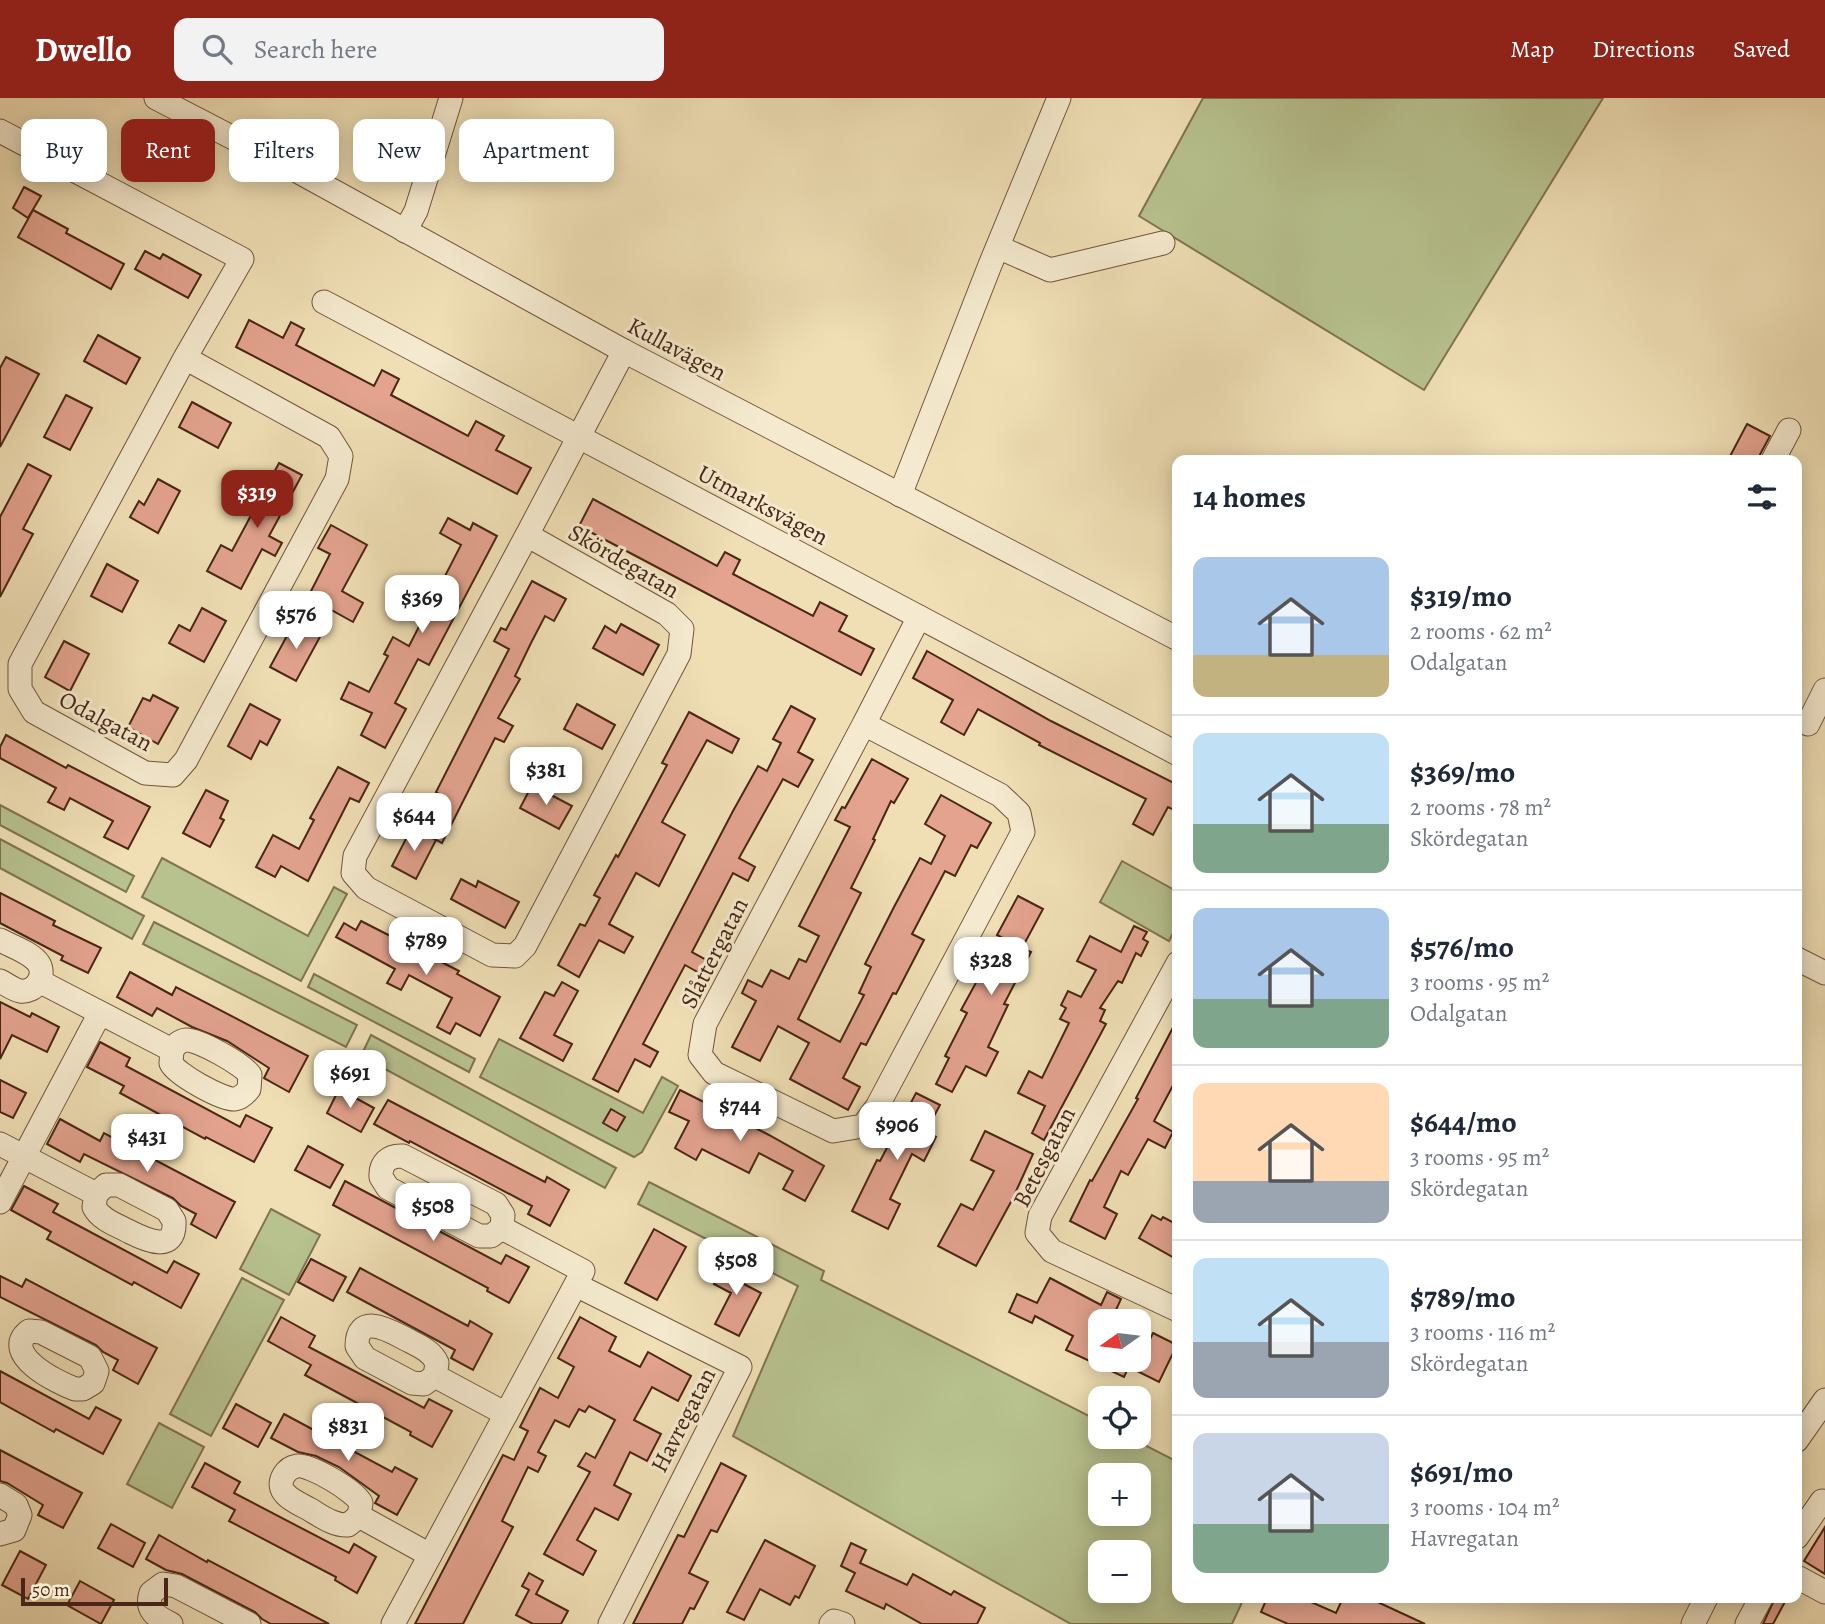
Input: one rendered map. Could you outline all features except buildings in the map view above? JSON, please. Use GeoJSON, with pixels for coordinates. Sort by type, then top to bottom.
{"type":"FeatureCollection","features":[{"type":"Feature","properties":{"kind":"street","name":"Kullavägen"},"geometry":{"type":"LineString","coordinates":[[156,98],[299,172],[624,351],[1172,636]]}},
{"type":"Feature","properties":{"kind":"street"},"geometry":{"type":"LineString","coordinates":[[405,231],[415,211],[451,98]]}},
{"type":"Feature","properties":{"kind":"street"},"geometry":{"type":"LineString","coordinates":[[900,495],[1059,98]]}},
{"type":"Feature","properties":{"kind":"street","name":"Odalgatan"},"geometry":{"type":"LineString","coordinates":[[0,131],[242,259],[185,358],[20,664],[20,689],[34,712],[145,773],[173,775],[186,760],[337,479],[341,456],[329,438],[185,358]]}},
{"type":"Feature","properties":{"kind":"street"},"geometry":{"type":"LineString","coordinates":[[998,247],[1050,270],[1163,243]]}},
{"type":"Feature","properties":{"kind":"street","name":"Utmarksvägen"},"geometry":{"type":"LineString","coordinates":[[324,302],[1172,751]]}},
{"type":"Feature","properties":{"kind":"street","name":"Skördegatan"},"geometry":{"type":"LineString","coordinates":[[527,535],[667,614],[682,629],[680,654],[526,946],[515,957],[492,955],[366,887],[353,873],[355,856],[624,351]]}},
{"type":"Feature","properties":{"kind":"street"},"geometry":{"type":"LineString","coordinates":[[1776,455],[1789,430]]}},
{"type":"Feature","properties":{"kind":"street","name":"Slåttergatan"},"geometry":{"type":"LineString","coordinates":[[864,724],[1000,795],[1019,813],[1023,832],[877,1107],[863,1126],[833,1131],[714,1073],[699,1055],[705,1024],[919,617]]}},
{"type":"Feature","properties":{"kind":"street"},"geometry":{"type":"LineString","coordinates":[[1808,724],[1825,690]]}},
{"type":"Feature","properties":{"kind":"street"},"geometry":{"type":"LineString","coordinates":[[0,940],[36,961],[41,971],[39,981],[32,989],[24,991],[16,990],[0,981]]}},
{"type":"Feature","properties":{"kind":"street"},"geometry":{"type":"LineString","coordinates":[[1802,962],[1825,973]]}},
{"type":"Feature","properties":{"kind":"street","name":"Betesgatan"},"geometry":{"type":"LineString","coordinates":[[1172,974],[1040,1216],[1037,1233],[1052,1251],[1172,1307]]}},
{"type":"Feature","properties":{"kind":"street"},"geometry":{"type":"LineString","coordinates":[[39,981],[172,1050]]}},
{"type":"Feature","properties":{"kind":"street"},"geometry":{"type":"LineString","coordinates":[[0,1202],[100,1013]]}},
{"type":"Feature","properties":{"kind":"street"},"geometry":{"type":"LineString","coordinates":[[0,1144],[96,1194]]}},
{"type":"Feature","properties":{"kind":"street"},"geometry":{"type":"LineString","coordinates":[[403,1156],[496,1204],[503,1214],[502,1228],[491,1236],[479,1236],[388,1188],[381,1177],[383,1165],[391,1157],[403,1156]]}},
{"type":"Feature","properties":{"kind":"street"},"geometry":{"type":"LineString","coordinates":[[393,1624],[583,1271],[502,1228]]}},
{"type":"Feature","properties":{"kind":"street","name":"Havregatan"},"geometry":{"type":"LineString","coordinates":[[576,1285],[740,1367],[610,1624]]}},
{"type":"Feature","properties":{"kind":"street"},"geometry":{"type":"LineString","coordinates":[[435,1376],[506,1414]]}},
{"type":"Feature","properties":{"kind":"street"},"geometry":{"type":"LineString","coordinates":[[1802,1433],[1825,1400]]}},
{"type":"Feature","properties":{"kind":"street"},"geometry":{"type":"LineString","coordinates":[[0,1495],[16,1504],[20,1515],[14,1530],[0,1534]]}},
{"type":"Feature","properties":{"kind":"street"},"geometry":{"type":"LineString","coordinates":[[1802,1530],[1822,1502]]}},
{"type":"Feature","properties":{"kind":"street"},"geometry":{"type":"LineString","coordinates":[[359,1516],[430,1555]]}},
{"type":"Feature","properties":{"kind":"street"},"geometry":{"type":"LineString","coordinates":[[1802,1580],[1825,1592]]}},
{"type":"Feature","properties":{"kind":"street"},"geometry":{"type":"LineString","coordinates":[[171,1624],[156,1616],[149,1605],[151,1593],[163,1584],[176,1586],[249,1624]]}},
{"type":"Feature","properties":{"kind":"street"},"geometry":{"type":"LineString","coordinates":[[1693,1624],[1704,1603]]}},
{"type":"Feature","properties":{"kind":"street"},"geometry":{"type":"LineString","coordinates":[[1747,1624],[1758,1603]]}},
{"type":"Feature","properties":{"kind":"street"},"geometry":{"type":"LineString","coordinates":[[831,1624],[834,1621],[843,1624]]}},
{"type":"Feature","properties":{"kind":"green space"},"geometry":{"type":"Polygon","coordinates":[[[1203,98],[1603,98],[1424,390],[1139,216],[1203,98]]]}},
{"type":"Feature","properties":{"kind":"green space"},"geometry":{"type":"Polygon","coordinates":[[[0,805],[134,876],[126,892],[0,825],[0,805]]]}},
{"type":"Feature","properties":{"kind":"green space"},"geometry":{"type":"Polygon","coordinates":[[[0,839],[144,916],[132,939],[0,868],[0,839]]]}},
{"type":"Feature","properties":{"kind":"green space"},"geometry":{"type":"Polygon","coordinates":[[[162,858],[308,936],[334,887],[347,894],[301,981],[142,897],[162,858]]]}},
{"type":"Feature","properties":{"kind":"green space"},"geometry":{"type":"Polygon","coordinates":[[[1122,861],[1172,889],[1172,935],[1169,941],[1100,902],[1122,861]]]}},
{"type":"Feature","properties":{"kind":"green space"},"geometry":{"type":"Polygon","coordinates":[[[154,922],[357,1025],[346,1047],[143,944],[154,922]]]}},
{"type":"Feature","properties":{"kind":"green space"},"geometry":{"type":"Polygon","coordinates":[[[314,974],[475,1059],[469,1072],[308,987],[314,974]]]}},
{"type":"Feature","properties":{"kind":"green space"},"geometry":{"type":"Polygon","coordinates":[[[371,1035],[616,1168],[605,1188],[361,1056],[371,1035]]]}},
{"type":"Feature","properties":{"kind":"green space"},"geometry":{"type":"Polygon","coordinates":[[[499,1039],[643,1113],[662,1077],[678,1086],[642,1152],[634,1157],[480,1077],[499,1039]]]}},
{"type":"Feature","properties":{"kind":"green space"},"geometry":{"type":"Polygon","coordinates":[[[649,1182],[824,1271],[821,1280],[1088,1415],[1088,1449],[1151,1448],[1172,1459],[1172,1603],[1242,1603],[1232,1624],[1071,1624],[733,1436],[798,1286],[638,1204],[649,1182]]]}},
{"type":"Feature","properties":{"kind":"green space"},"geometry":{"type":"Polygon","coordinates":[[[271,1209],[320,1235],[289,1295],[240,1269],[271,1209]]]}},
{"type":"Feature","properties":{"kind":"green space"},"geometry":{"type":"Polygon","coordinates":[[[242,1278],[284,1300],[211,1436],[170,1414],[242,1278]]]}},
{"type":"Feature","properties":{"kind":"green space"},"geometry":{"type":"Polygon","coordinates":[[[159,1423],[204,1447],[172,1508],[127,1484],[159,1423]]]}}]}
